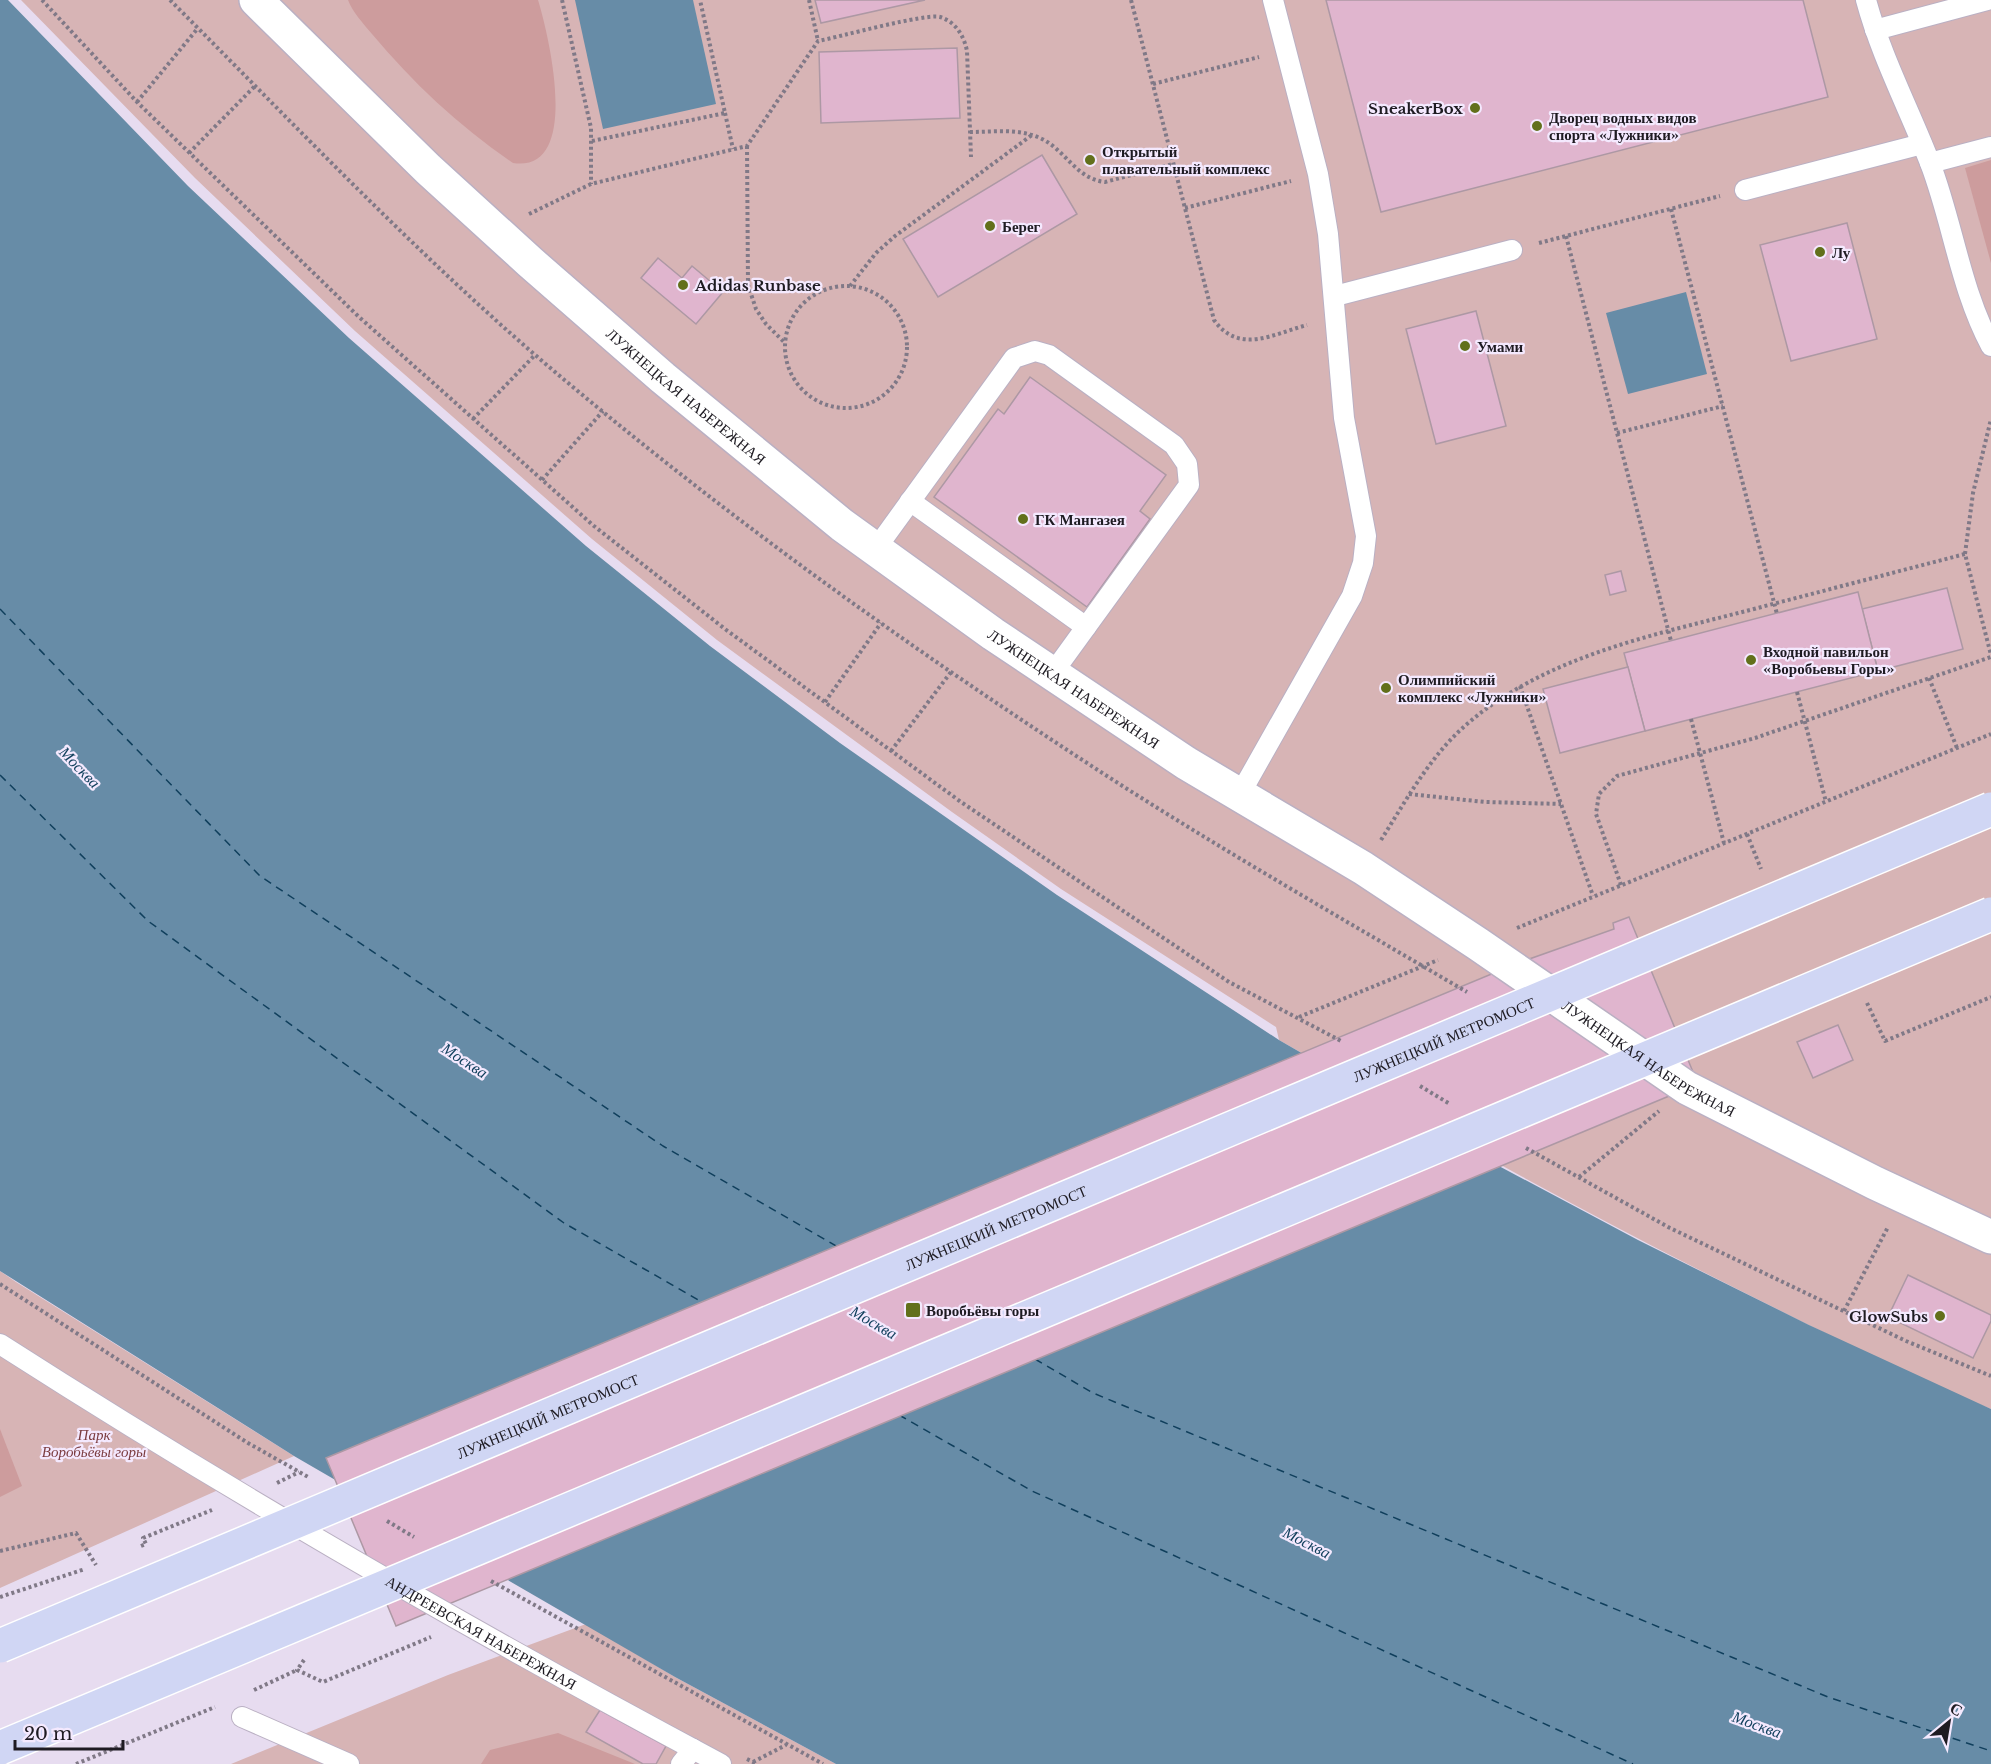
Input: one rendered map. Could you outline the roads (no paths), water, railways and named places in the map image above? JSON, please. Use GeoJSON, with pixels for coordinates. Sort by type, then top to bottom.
{"type":"FeatureCollection","features":[{"type":"Feature","properties":{"kind":"main road","name":"ЛУЖНЕЦКИЙ МЕТРОМОСТ"},"geometry":{"type":"LineString","coordinates":[[0,1646],[1991,809]]}},
{"type":"Feature","properties":{"kind":"main road"},"geometry":{"type":"LineString","coordinates":[[0,1748],[1991,914]]}},
{"type":"Feature","properties":{"kind":"street","name":"ЛУЖНЕЦКАЯ НАБЕРЕЖНАЯ"},"geometry":{"type":"LineString","coordinates":[[256,0],[428,169],[530,262],[741,444],[875,550],[1052,674],[1186,763],[1363,868],[1687,1088],[1906,1198],[1991,1237]]}},
{"type":"Feature","properties":{"kind":"lane"},"geometry":{"type":"LineString","coordinates":[[1240,794],[1352,596],[1363,563],[1365,524],[1344,418],[1335,296],[1318,174],[1273,0]]}},
{"type":"Feature","properties":{"kind":"lane"},"geometry":{"type":"LineString","coordinates":[[1866,0],[1875,30],[1930,164],[1972,305],[1991,346]]}},
{"type":"Feature","properties":{"kind":"lane"},"geometry":{"type":"LineString","coordinates":[[1875,30],[1987,0]]}},
{"type":"Feature","properties":{"kind":"lane"},"geometry":{"type":"LineString","coordinates":[[1745,190],[1922,144]]}},
{"type":"Feature","properties":{"kind":"lane"},"geometry":{"type":"LineString","coordinates":[[1930,164],[1991,147]]}},
{"type":"Feature","properties":{"kind":"lane"},"geometry":{"type":"LineString","coordinates":[[1335,296],[1512,250]]}},
{"type":"Feature","properties":{"kind":"lane"},"geometry":{"type":"LineString","coordinates":[[875,550],[1014,358],[1026,352],[1039,351],[1049,355],[1174,445],[1187,464],[1189,484],[1052,674]]}},
{"type":"Feature","properties":{"kind":"lane"},"geometry":{"type":"LineString","coordinates":[[910,501],[1086,627]]}},
{"type":"Feature","properties":{"kind":"lane","name":"АНДРЕЕВСКАЯ НАБЕРЕЖНАЯ"},"geometry":{"type":"LineString","coordinates":[[0,1344],[244,1497],[693,1758],[721,1764]]}},
{"type":"Feature","properties":{"kind":"lane"},"geometry":{"type":"LineString","coordinates":[[238,1708],[349,1764]]}},
{"type":"Feature","properties":{"kind":"water","name":"Москва"},"geometry":{"type":"Polygon","coordinates":[[[0,0],[8,0],[188,186],[349,338],[586,546],[710,646],[840,743],[1057,895],[1279,1040],[1482,1157],[1638,1240],[1809,1325],[1991,1409],[1991,1764],[836,1764],[675,1677],[294,1456],[0,1271],[0,0]]]}},
{"type":"Feature","properties":{"kind":"water"},"geometry":{"type":"Polygon","coordinates":[[[575,0],[693,0],[716,104],[603,129],[575,0]]]}},
{"type":"Feature","properties":{"kind":"water"},"geometry":{"type":"Polygon","coordinates":[[[1686,292],[1707,374],[1628,394],[1606,313],[1686,292]]]}},
{"type":"Feature","properties":{"kind":"place","name":"SneakerBox"},"geometry":{"type":"Point","coordinates":[1475,108]}},
{"type":"Feature","properties":{"kind":"place","name":"Дворец водных видов спорта «Лужники»"},"geometry":{"type":"Point","coordinates":[1537,126]}},
{"type":"Feature","properties":{"kind":"place","name":"Открытый плавательный комплекс"},"geometry":{"type":"Point","coordinates":[1090,160]}},
{"type":"Feature","properties":{"kind":"place","name":"Берег"},"geometry":{"type":"Point","coordinates":[990,226]}},
{"type":"Feature","properties":{"kind":"place","name":"Лу"},"geometry":{"type":"Point","coordinates":[1820,252]}},
{"type":"Feature","properties":{"kind":"place","name":"Adidas Runbase"},"geometry":{"type":"Point","coordinates":[683,285]}},
{"type":"Feature","properties":{"kind":"place","name":"Умами"},"geometry":{"type":"Point","coordinates":[1465,346]}},
{"type":"Feature","properties":{"kind":"place","name":"ГК Мангазея"},"geometry":{"type":"Point","coordinates":[1023,519]}},
{"type":"Feature","properties":{"kind":"place","name":"Входной павильон «Воробьевы Горы»"},"geometry":{"type":"Point","coordinates":[1751,660]}},
{"type":"Feature","properties":{"kind":"place","name":"Олимпийский комплекс «Лужники»"},"geometry":{"type":"Point","coordinates":[1386,688]}},
{"type":"Feature","properties":{"kind":"place","name":"Воробьёвы горы"},"geometry":{"type":"Point","coordinates":[913,1310]}},
{"type":"Feature","properties":{"kind":"place","name":"GlowSubs"},"geometry":{"type":"Point","coordinates":[1940,1316]}},
{"type":"Feature","properties":{"kind":"park label","name":"Парк Воробьёвы горы"},"geometry":{"type":"Point","coordinates":[94,1442]}}]}
